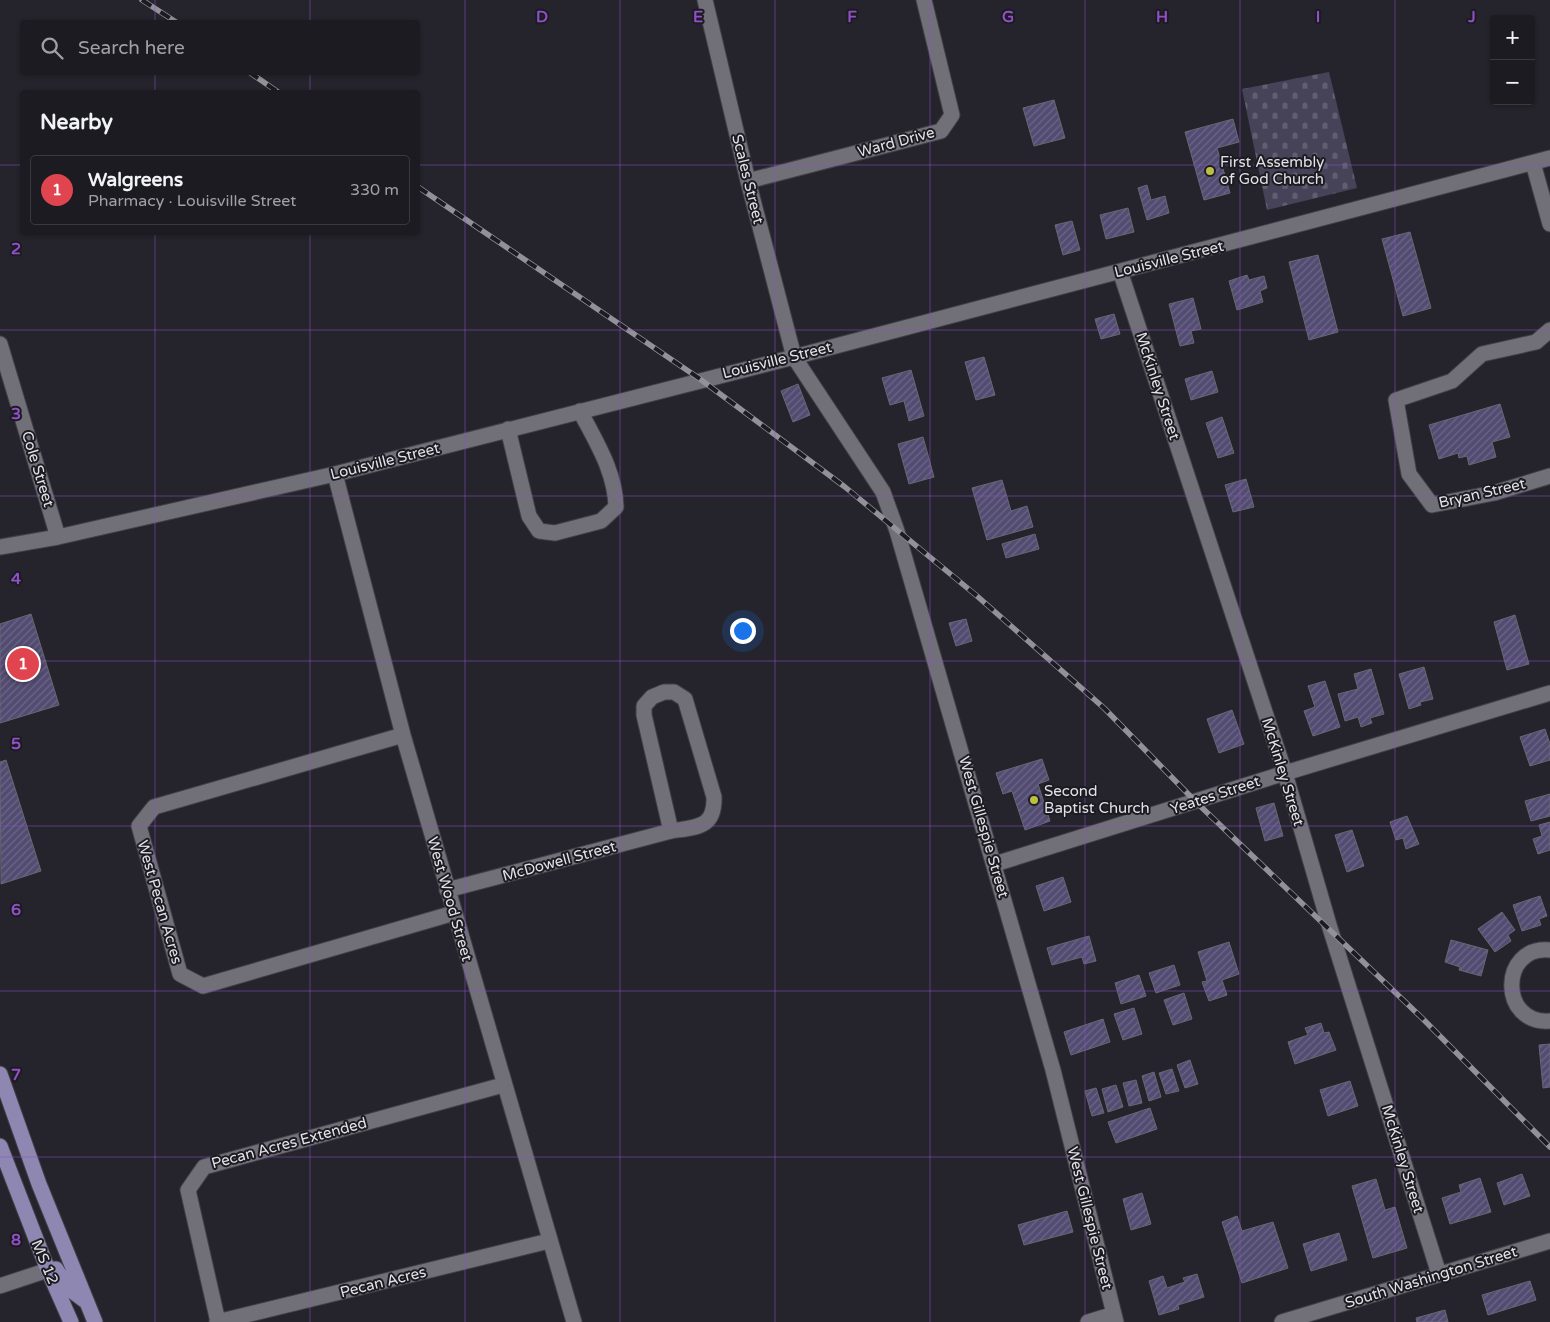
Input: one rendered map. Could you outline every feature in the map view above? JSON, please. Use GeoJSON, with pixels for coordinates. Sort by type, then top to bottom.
{"type":"FeatureCollection","features":[{"type":"Feature","properties":{"kind":"main road","name":"MS 12"},"geometry":{"type":"LineString","coordinates":[[0,1074],[40,1184],[85,1301],[95,1322]]}},
{"type":"Feature","properties":{"kind":"main road","name":"MS 12"},"geometry":{"type":"LineString","coordinates":[[0,1146],[48,1270],[71,1322]]}},
{"type":"Feature","properties":{"kind":"main road"},"geometry":{"type":"LineString","coordinates":[[48,1270],[56,1269],[68,1288],[85,1301]]}},
{"type":"Feature","properties":{"kind":"street","name":"Scales Street"},"geometry":{"type":"LineString","coordinates":[[705,0],[748,181],[794,357]]}},
{"type":"Feature","properties":{"kind":"street","name":"Ward Drive"},"geometry":{"type":"LineString","coordinates":[[748,181],[941,131],[952,115],[924,0]]}},
{"type":"Feature","properties":{"kind":"street","name":"Louisville Street"},"geometry":{"type":"LineString","coordinates":[[0,546],[58,537],[335,474],[508,428],[794,357],[1550,158]]}},
{"type":"Feature","properties":{"kind":"street"},"geometry":{"type":"LineString","coordinates":[[1533,163],[1550,224]]}},
{"type":"Feature","properties":{"kind":"street","name":"McKinley Street"},"geometry":{"type":"LineString","coordinates":[[1120,271],[1285,772],[1333,936],[1439,1274]]}},
{"type":"Feature","properties":{"kind":"street","name":"Bryan Street"},"geometry":{"type":"LineString","coordinates":[[1550,330],[1536,342],[1482,354],[1452,381],[1396,400],[1409,474],[1432,505],[1494,493],[1550,476]]}},
{"type":"Feature","properties":{"kind":"street","name":"Cole Street"},"geometry":{"type":"LineString","coordinates":[[0,344],[58,537]]}},
{"type":"Feature","properties":{"kind":"street","name":"West Gillespie Street"},"geometry":{"type":"LineString","coordinates":[[794,357],[883,492],[897,530],[1053,1070],[1115,1318]]}},
{"type":"Feature","properties":{"kind":"street"},"geometry":{"type":"LineString","coordinates":[[508,428],[529,516],[539,531],[555,533],[601,520],[616,507],[615,488],[606,462],[580,410]]}},
{"type":"Feature","properties":{"kind":"street","name":"West Wood Street"},"geometry":{"type":"LineString","coordinates":[[335,474],[403,736],[503,1085],[574,1322]]}},
{"type":"Feature","properties":{"kind":"street","name":"McDowell Street"},"geometry":{"type":"LineString","coordinates":[[447,890],[671,831],[697,827],[709,821],[715,811],[714,797],[685,699],[674,692],[664,692],[652,697],[644,706],[644,715],[671,831]]}},
{"type":"Feature","properties":{"kind":"street","name":"Yeates Street"},"geometry":{"type":"LineString","coordinates":[[995,864],[1285,772],[1548,698]]}},
{"type":"Feature","properties":{"kind":"street","name":"West Pecan Acres"},"geometry":{"type":"LineString","coordinates":[[403,736],[154,807],[138,826],[180,974],[203,986],[454,914]]}},
{"type":"Feature","properties":{"kind":"street"},"geometry":{"type":"LineString","coordinates":[[1550,950],[1532,952],[1522,959],[1513,974],[1511,991],[1515,1002],[1523,1012],[1533,1018],[1550,1021]]}},
{"type":"Feature","properties":{"kind":"street","name":"Pecan Acres Extended"},"geometry":{"type":"LineString","coordinates":[[218,1322],[188,1190],[204,1167],[503,1085]]}},
{"type":"Feature","properties":{"kind":"street","name":"Pecan Acres"},"geometry":{"type":"LineString","coordinates":[[218,1322],[549,1241]]}},
{"type":"Feature","properties":{"kind":"street","name":"South Washington Street"},"geometry":{"type":"LineString","coordinates":[[1282,1322],[1550,1241]]}},
{"type":"Feature","properties":{"kind":"street"},"geometry":{"type":"LineString","coordinates":[[0,1286],[48,1270]]}},
{"type":"Feature","properties":{"kind":"street"},"geometry":{"type":"LineString","coordinates":[[1088,1322],[1115,1318]]}},
{"type":"Feature","properties":{"kind":"green space"},"geometry":{"type":"Polygon","coordinates":[[[1329,72],[1357,188],[1267,210],[1242,89],[1329,72]]]}},
{"type":"Feature","properties":{"kind":"building"},"geometry":{"type":"Polygon","coordinates":[[[1054,100],[1065,138],[1034,146],[1023,108],[1054,100]]]}},
{"type":"Feature","properties":{"kind":"building","name":"First Assembly of God Church"},"geometry":{"type":"Polygon","coordinates":[[[1233,119],[1239,142],[1217,148],[1230,193],[1204,200],[1185,132],[1233,119]]]}},
{"type":"Feature","properties":{"kind":"building"},"geometry":{"type":"Polygon","coordinates":[[[1147,185],[1151,200],[1165,196],[1169,213],[1147,220],[1138,188],[1147,185]]]}},
{"type":"Feature","properties":{"kind":"building"},"geometry":{"type":"Polygon","coordinates":[[[1128,208],[1134,232],[1106,239],[1100,215],[1128,208]]]}},
{"type":"Feature","properties":{"kind":"building"},"geometry":{"type":"Polygon","coordinates":[[[1072,221],[1080,250],[1063,255],[1055,225],[1072,221]]]}},
{"type":"Feature","properties":{"kind":"building"},"geometry":{"type":"Polygon","coordinates":[[[1410,232],[1431,308],[1403,316],[1382,239],[1410,232]]]}},
{"type":"Feature","properties":{"kind":"building"},"geometry":{"type":"Polygon","coordinates":[[[1318,255],[1338,332],[1309,340],[1289,262],[1318,255]]]}},
{"type":"Feature","properties":{"kind":"building"},"geometry":{"type":"Polygon","coordinates":[[[1247,275],[1249,280],[1264,276],[1267,288],[1260,291],[1263,302],[1237,310],[1229,281],[1247,275]]]}},
{"type":"Feature","properties":{"kind":"building"},"geometry":{"type":"Polygon","coordinates":[[[1193,298],[1201,329],[1191,331],[1194,343],[1180,346],[1169,304],[1193,298]]]}},
{"type":"Feature","properties":{"kind":"building"},"geometry":{"type":"Polygon","coordinates":[[[1114,314],[1120,334],[1101,339],[1095,319],[1114,314]]]}},
{"type":"Feature","properties":{"kind":"building"},"geometry":{"type":"Polygon","coordinates":[[[984,357],[995,395],[976,400],[965,362],[984,357]]]}},
{"type":"Feature","properties":{"kind":"building"},"geometry":{"type":"Polygon","coordinates":[[[911,370],[924,416],[909,421],[904,401],[890,405],[882,378],[911,370]]]}},
{"type":"Feature","properties":{"kind":"building"},"geometry":{"type":"Polygon","coordinates":[[[1212,371],[1218,392],[1191,400],[1185,379],[1212,371]]]}},
{"type":"Feature","properties":{"kind":"building"},"geometry":{"type":"Polygon","coordinates":[[[798,384],[810,415],[793,422],[781,391],[798,384]]]}},
{"type":"Feature","properties":{"kind":"building"},"geometry":{"type":"Polygon","coordinates":[[[1500,404],[1510,437],[1492,442],[1496,457],[1469,465],[1467,456],[1459,458],[1458,453],[1439,459],[1429,425],[1500,404]]]}},
{"type":"Feature","properties":{"kind":"building"},"geometry":{"type":"Polygon","coordinates":[[[1222,417],[1234,453],[1218,458],[1206,423],[1222,417]]]}},
{"type":"Feature","properties":{"kind":"building"},"geometry":{"type":"Polygon","coordinates":[[[923,437],[934,477],[909,484],[898,444],[923,437]]]}},
{"type":"Feature","properties":{"kind":"building"},"geometry":{"type":"Polygon","coordinates":[[[1246,479],[1254,507],[1233,512],[1225,485],[1246,479]]]}},
{"type":"Feature","properties":{"kind":"building"},"geometry":{"type":"Polygon","coordinates":[[[1002,480],[1011,511],[1027,506],[1033,527],[987,540],[972,488],[1002,480]]]}},
{"type":"Feature","properties":{"kind":"building"},"geometry":{"type":"Polygon","coordinates":[[[1035,534],[1039,549],[1006,558],[1002,544],[1035,534]]]}},
{"type":"Feature","properties":{"kind":"building"},"geometry":{"type":"Polygon","coordinates":[[[31,614],[59,705],[0,723],[0,624],[31,614]]]}},
{"type":"Feature","properties":{"kind":"building"},"geometry":{"type":"Polygon","coordinates":[[[1515,615],[1529,664],[1507,670],[1494,622],[1515,615]]]}},
{"type":"Feature","properties":{"kind":"building"},"geometry":{"type":"Polygon","coordinates":[[[966,619],[972,641],[956,646],[949,623],[966,619]]]}},
{"type":"Feature","properties":{"kind":"building"},"geometry":{"type":"Polygon","coordinates":[[[1424,667],[1433,699],[1420,702],[1421,705],[1409,709],[1399,674],[1424,667]]]}},
{"type":"Feature","properties":{"kind":"building"},"geometry":{"type":"Polygon","coordinates":[[[1371,669],[1384,714],[1370,718],[1372,723],[1361,727],[1358,717],[1345,721],[1338,694],[1358,689],[1354,674],[1371,669]]]}},
{"type":"Feature","properties":{"kind":"building"},"geometry":{"type":"Polygon","coordinates":[[[1325,681],[1340,727],[1313,736],[1304,711],[1315,707],[1308,686],[1325,681]]]}},
{"type":"Feature","properties":{"kind":"building"},"geometry":{"type":"Polygon","coordinates":[[[1232,710],[1244,744],[1219,753],[1207,719],[1232,710]]]}},
{"type":"Feature","properties":{"kind":"building"},"geometry":{"type":"Polygon","coordinates":[[[1545,729],[1550,744],[1550,760],[1530,766],[1520,737],[1545,729]]]}},
{"type":"Feature","properties":{"kind":"building"},"geometry":{"type":"Polygon","coordinates":[[[1042,759],[1049,780],[1038,784],[1050,821],[1025,830],[1012,791],[1003,794],[996,773],[1042,759]]]}},
{"type":"Feature","properties":{"kind":"building"},"geometry":{"type":"Polygon","coordinates":[[[6,760],[41,871],[1,884],[0,762],[6,760]]]}},
{"type":"Feature","properties":{"kind":"building"},"geometry":{"type":"Polygon","coordinates":[[[1550,794],[1550,816],[1531,821],[1525,801],[1550,794]]]}},
{"type":"Feature","properties":{"kind":"building"},"geometry":{"type":"Polygon","coordinates":[[[1274,803],[1283,836],[1265,841],[1256,808],[1274,803]]]}},
{"type":"Feature","properties":{"kind":"building"},"geometry":{"type":"Polygon","coordinates":[[[1407,816],[1419,844],[1406,849],[1403,838],[1396,840],[1390,822],[1407,816]]]}},
{"type":"Feature","properties":{"kind":"building"},"geometry":{"type":"Polygon","coordinates":[[[1550,822],[1550,850],[1538,854],[1533,839],[1542,836],[1539,825],[1550,822]]]}},
{"type":"Feature","properties":{"kind":"building"},"geometry":{"type":"Polygon","coordinates":[[[1352,830],[1364,866],[1347,872],[1335,835],[1352,830]]]}},
{"type":"Feature","properties":{"kind":"building"},"geometry":{"type":"Polygon","coordinates":[[[1063,877],[1071,902],[1044,911],[1036,886],[1063,877]]]}},
{"type":"Feature","properties":{"kind":"building"},"geometry":{"type":"Polygon","coordinates":[[[1540,896],[1547,916],[1539,919],[1541,925],[1522,931],[1513,905],[1540,896]]]}},
{"type":"Feature","properties":{"kind":"building"},"geometry":{"type":"Polygon","coordinates":[[[1502,912],[1515,930],[1508,935],[1511,941],[1495,952],[1478,929],[1502,912]]]}},
{"type":"Feature","properties":{"kind":"building"},"geometry":{"type":"Polygon","coordinates":[[[1089,936],[1096,961],[1084,964],[1082,957],[1052,965],[1047,948],[1089,936]]]}},
{"type":"Feature","properties":{"kind":"building"},"geometry":{"type":"Polygon","coordinates":[[[1451,940],[1488,950],[1481,976],[1459,970],[1460,967],[1445,962],[1451,940]]]}},
{"type":"Feature","properties":{"kind":"building"},"geometry":{"type":"Polygon","coordinates":[[[1229,942],[1239,974],[1222,980],[1227,995],[1209,1001],[1202,982],[1207,981],[1198,952],[1229,942]]]}},
{"type":"Feature","properties":{"kind":"building"},"geometry":{"type":"Polygon","coordinates":[[[1174,965],[1180,985],[1156,993],[1149,973],[1174,965]]]}},
{"type":"Feature","properties":{"kind":"building"},"geometry":{"type":"Polygon","coordinates":[[[1139,975],[1146,996],[1121,1004],[1115,983],[1139,975]]]}},
{"type":"Feature","properties":{"kind":"building"},"geometry":{"type":"Polygon","coordinates":[[[1184,993],[1192,1019],[1173,1025],[1164,1000],[1184,993]]]}},
{"type":"Feature","properties":{"kind":"building"},"geometry":{"type":"Polygon","coordinates":[[[1134,1008],[1142,1034],[1123,1040],[1114,1014],[1134,1008]]]}},
{"type":"Feature","properties":{"kind":"building"},"geometry":{"type":"Polygon","coordinates":[[[1103,1019],[1110,1042],[1071,1055],[1064,1032],[1103,1019]]]}},
{"type":"Feature","properties":{"kind":"building"},"geometry":{"type":"Polygon","coordinates":[[[1321,1023],[1324,1033],[1329,1032],[1336,1050],[1295,1064],[1288,1042],[1308,1035],[1305,1028],[1321,1023]]]}},
{"type":"Feature","properties":{"kind":"building"},"geometry":{"type":"Polygon","coordinates":[[[1550,1044],[1550,1087],[1543,1088],[1539,1045],[1550,1044]]]}},
{"type":"Feature","properties":{"kind":"building"},"geometry":{"type":"Polygon","coordinates":[[[1190,1060],[1198,1084],[1185,1088],[1177,1065],[1190,1060]]]}},
{"type":"Feature","properties":{"kind":"building"},"geometry":{"type":"Polygon","coordinates":[[[1172,1069],[1179,1091],[1166,1094],[1159,1073],[1172,1069]]]}},
{"type":"Feature","properties":{"kind":"building"},"geometry":{"type":"Polygon","coordinates":[[[1154,1072],[1161,1097],[1149,1101],[1142,1076],[1154,1072]]]}},
{"type":"Feature","properties":{"kind":"building"},"geometry":{"type":"Polygon","coordinates":[[[1136,1080],[1142,1103],[1129,1106],[1123,1083],[1136,1080]]]}},
{"type":"Feature","properties":{"kind":"building"},"geometry":{"type":"Polygon","coordinates":[[[1350,1081],[1358,1106],[1328,1116],[1320,1090],[1350,1081]]]}},
{"type":"Feature","properties":{"kind":"building"},"geometry":{"type":"Polygon","coordinates":[[[1116,1085],[1123,1107],[1108,1112],[1102,1089],[1116,1085]]]}},
{"type":"Feature","properties":{"kind":"building"},"geometry":{"type":"Polygon","coordinates":[[[1096,1088],[1104,1113],[1092,1116],[1085,1091],[1096,1088]]]}},
{"type":"Feature","properties":{"kind":"building"},"geometry":{"type":"Polygon","coordinates":[[[1150,1108],[1157,1129],[1116,1143],[1108,1122],[1150,1108]]]}},
{"type":"Feature","properties":{"kind":"building"},"geometry":{"type":"Polygon","coordinates":[[[1522,1174],[1530,1196],[1504,1205],[1497,1183],[1522,1174]]]}},
{"type":"Feature","properties":{"kind":"building"},"geometry":{"type":"Polygon","coordinates":[[[1480,1178],[1491,1212],[1450,1224],[1442,1198],[1461,1192],[1459,1185],[1480,1178]]]}},
{"type":"Feature","properties":{"kind":"building"},"geometry":{"type":"Polygon","coordinates":[[[1376,1179],[1385,1210],[1395,1207],[1407,1248],[1373,1258],[1352,1186],[1376,1179]]]}},
{"type":"Feature","properties":{"kind":"building"},"geometry":{"type":"Polygon","coordinates":[[[1142,1193],[1151,1224],[1131,1230],[1123,1199],[1142,1193]]]}},
{"type":"Feature","properties":{"kind":"building"},"geometry":{"type":"Polygon","coordinates":[[[1067,1211],[1073,1232],[1024,1245],[1018,1225],[1067,1211]]]}},
{"type":"Feature","properties":{"kind":"building"},"geometry":{"type":"Polygon","coordinates":[[[1237,1216],[1242,1231],[1273,1222],[1288,1268],[1242,1283],[1222,1222],[1237,1216]]]}},
{"type":"Feature","properties":{"kind":"building"},"geometry":{"type":"Polygon","coordinates":[[[1339,1233],[1347,1260],[1311,1271],[1303,1244],[1339,1233]]]}},
{"type":"Feature","properties":{"kind":"building"},"geometry":{"type":"Polygon","coordinates":[[[1197,1274],[1204,1297],[1178,1305],[1179,1309],[1159,1315],[1149,1281],[1163,1276],[1167,1288],[1185,1282],[1183,1278],[1197,1274]]]}},
{"type":"Feature","properties":{"kind":"building"},"geometry":{"type":"Polygon","coordinates":[[[1530,1281],[1536,1300],[1488,1315],[1482,1295],[1530,1281]]]}},
{"type":"Feature","properties":{"kind":"building"},"geometry":{"type":"Polygon","coordinates":[[[1445,1310],[1448,1322],[1417,1322],[1416,1318],[1445,1310]]]}},
{"type":"Feature","properties":{"kind":"railway"},"geometry":{"type":"LineString","coordinates":[[142,0],[173,20]]}},
{"type":"Feature","properties":{"kind":"railway"},"geometry":{"type":"LineString","coordinates":[[253,75],[275,90]]}},
{"type":"Feature","properties":{"kind":"railway"},"geometry":{"type":"LineString","coordinates":[[420,188],[700,379],[845,487],[977,596],[1104,708],[1196,802],[1422,1018],[1550,1147]]}},
{"type":"Feature","properties":{"kind":"place","name":"First Assembly of God Church"},"geometry":{"type":"Point","coordinates":[1210,171]}},
{"type":"Feature","properties":{"kind":"place","name":"Walgreens"},"geometry":{"type":"Point","coordinates":[23,664]}},
{"type":"Feature","properties":{"kind":"place","name":"Second Baptist Church"},"geometry":{"type":"Point","coordinates":[1034,800]}}]}
